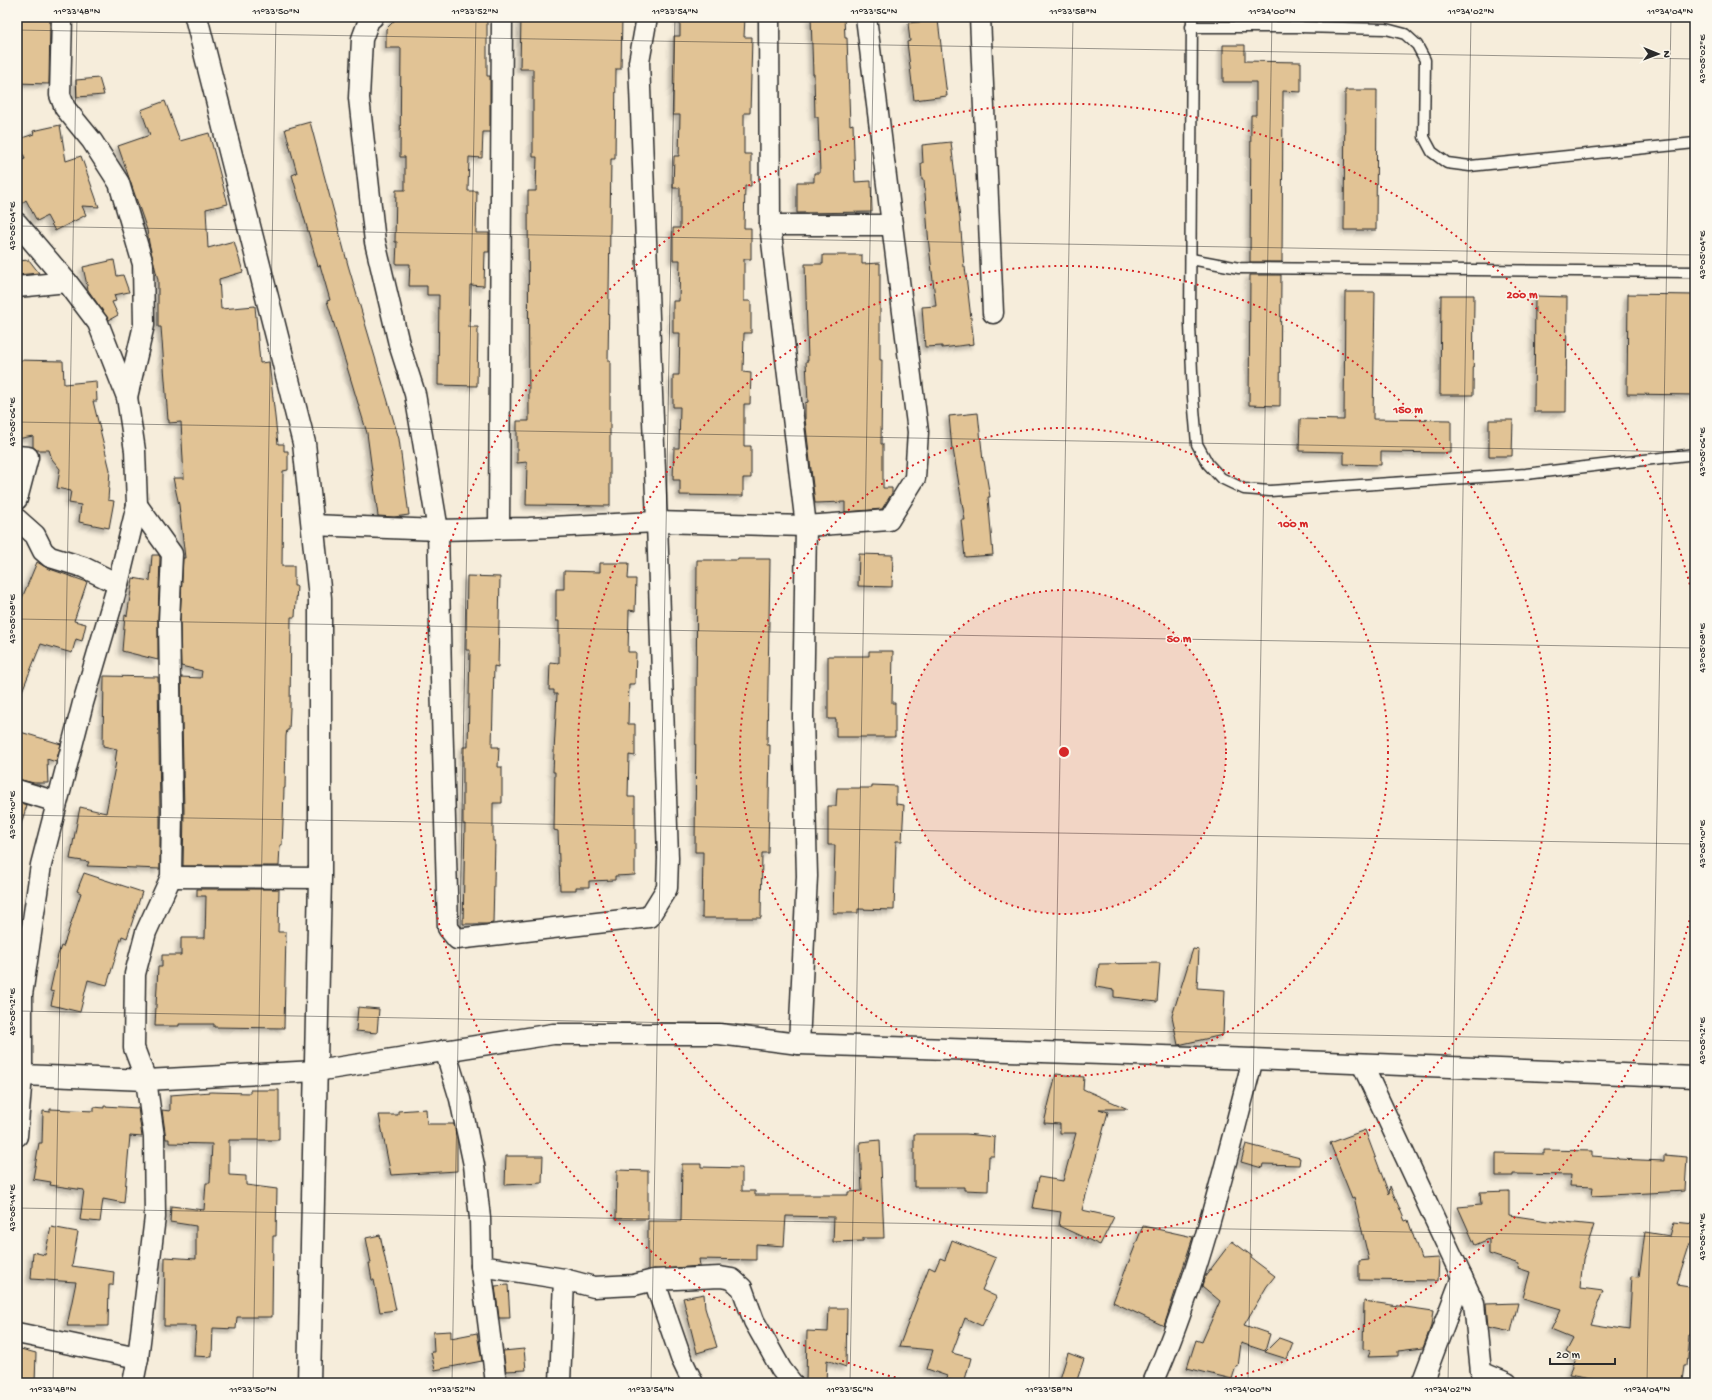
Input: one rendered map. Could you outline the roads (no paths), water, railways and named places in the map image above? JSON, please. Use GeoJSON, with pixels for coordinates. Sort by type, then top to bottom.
{"type":"FeatureCollection","features":[{"type":"Feature","properties":{"kind":"street"},"geometry":{"type":"LineString","coordinates":[[62,17],[60,95],[65,108],[92,141],[119,183],[143,264],[144,325],[127,397]]}},
{"type":"Feature","properties":{"kind":"street"},"geometry":{"type":"LineString","coordinates":[[196,17],[304,443],[320,598],[320,878],[309,1383]]}},
{"type":"Feature","properties":{"kind":"street"},"geometry":{"type":"LineString","coordinates":[[373,17],[369,20],[362,39],[358,98],[374,235],[386,295],[399,344],[415,394],[438,530],[440,677],[448,928],[457,939],[649,917],[667,888],[668,858],[657,522],[639,62],[646,17]]}},
{"type":"Feature","properties":{"kind":"street"},"geometry":{"type":"LineString","coordinates":[[499,528],[502,17]]}},
{"type":"Feature","properties":{"kind":"street"},"geometry":{"type":"LineString","coordinates":[[769,17],[770,225],[806,526],[803,717],[807,876],[799,1044]]}},
{"type":"Feature","properties":{"kind":"street"},"geometry":{"type":"LineString","coordinates":[[312,525],[438,530],[529,528],[657,522],[806,526],[889,520],[916,478],[918,432],[866,17]]}},
{"type":"Feature","properties":{"kind":"street"},"geometry":{"type":"LineString","coordinates":[[980,17],[993,313]]}},
{"type":"Feature","properties":{"kind":"street"},"geometry":{"type":"LineString","coordinates":[[17,223],[67,282],[98,323],[127,397],[136,451],[137,505],[118,584],[83,704],[41,865],[19,995],[20,1076],[17,1136]]}},
{"type":"Feature","properties":{"kind":"street"},"geometry":{"type":"LineString","coordinates":[[770,225],[892,225]]}},
{"type":"Feature","properties":{"kind":"street"},"geometry":{"type":"LineString","coordinates":[[17,287],[67,282]]}},
{"type":"Feature","properties":{"kind":"street"},"geometry":{"type":"LineString","coordinates":[[17,456],[28,457],[17,499]]}},
{"type":"Feature","properties":{"kind":"street"},"geometry":{"type":"LineString","coordinates":[[133,1383],[138,1358],[155,1217],[154,1137],[146,1080],[134,1048],[135,974],[146,932],[171,877],[172,810],[169,621],[172,554],[137,505]]}},
{"type":"Feature","properties":{"kind":"street"},"geometry":{"type":"LineString","coordinates":[[17,519],[35,535],[43,551],[50,557],[82,567],[118,584]]}},
{"type":"Feature","properties":{"kind":"street"},"geometry":{"type":"LineString","coordinates":[[17,790],[57,802]]}},
{"type":"Feature","properties":{"kind":"street"},"geometry":{"type":"LineString","coordinates":[[171,877],[320,878]]}},
{"type":"Feature","properties":{"kind":"street"},"geometry":{"type":"LineString","coordinates":[[20,1076],[146,1080],[316,1071],[553,1034],[719,1034],[799,1044],[1253,1059],[1695,1077]]}},
{"type":"Feature","properties":{"kind":"street"},"geometry":{"type":"LineString","coordinates":[[445,1050],[460,1099],[474,1165],[480,1218],[481,1266],[496,1383]]}},
{"type":"Feature","properties":{"kind":"street"},"geometry":{"type":"LineString","coordinates":[[1153,1383],[1171,1341],[1192,1281],[1253,1059]]}},
{"type":"Feature","properties":{"kind":"street"},"geometry":{"type":"LineString","coordinates":[[1362,1064],[1474,1303],[1481,1372],[1507,1383]]}},
{"type":"Feature","properties":{"kind":"street"},"geometry":{"type":"LineString","coordinates":[[481,1266],[564,1279],[594,1287],[634,1285],[654,1280],[720,1277],[732,1279],[742,1288],[754,1321],[780,1368],[792,1383]]}},
{"type":"Feature","properties":{"kind":"street"},"geometry":{"type":"LineString","coordinates":[[1422,1383],[1462,1277]]}},
{"type":"Feature","properties":{"kind":"street"},"geometry":{"type":"LineString","coordinates":[[560,1383],[564,1279]]}},
{"type":"Feature","properties":{"kind":"street"},"geometry":{"type":"LineString","coordinates":[[654,1280],[681,1358],[693,1383]]}},
{"type":"Feature","properties":{"kind":"street"},"geometry":{"type":"LineString","coordinates":[[17,1333],[138,1358]]}},
{"type":"Feature","properties":{"kind":"lane"},"geometry":{"type":"LineString","coordinates":[[1695,143],[1470,166],[1447,163],[1432,152],[1424,136],[1425,60],[1417,45],[1405,34],[1379,29],[1192,22],[1190,324],[1193,390],[1198,444],[1208,464],[1221,478],[1244,489],[1270,491],[1526,474],[1695,454]]}},
{"type":"Feature","properties":{"kind":"lane"},"geometry":{"type":"LineString","coordinates":[[1191,259],[1239,268],[1695,272]]}}]}
